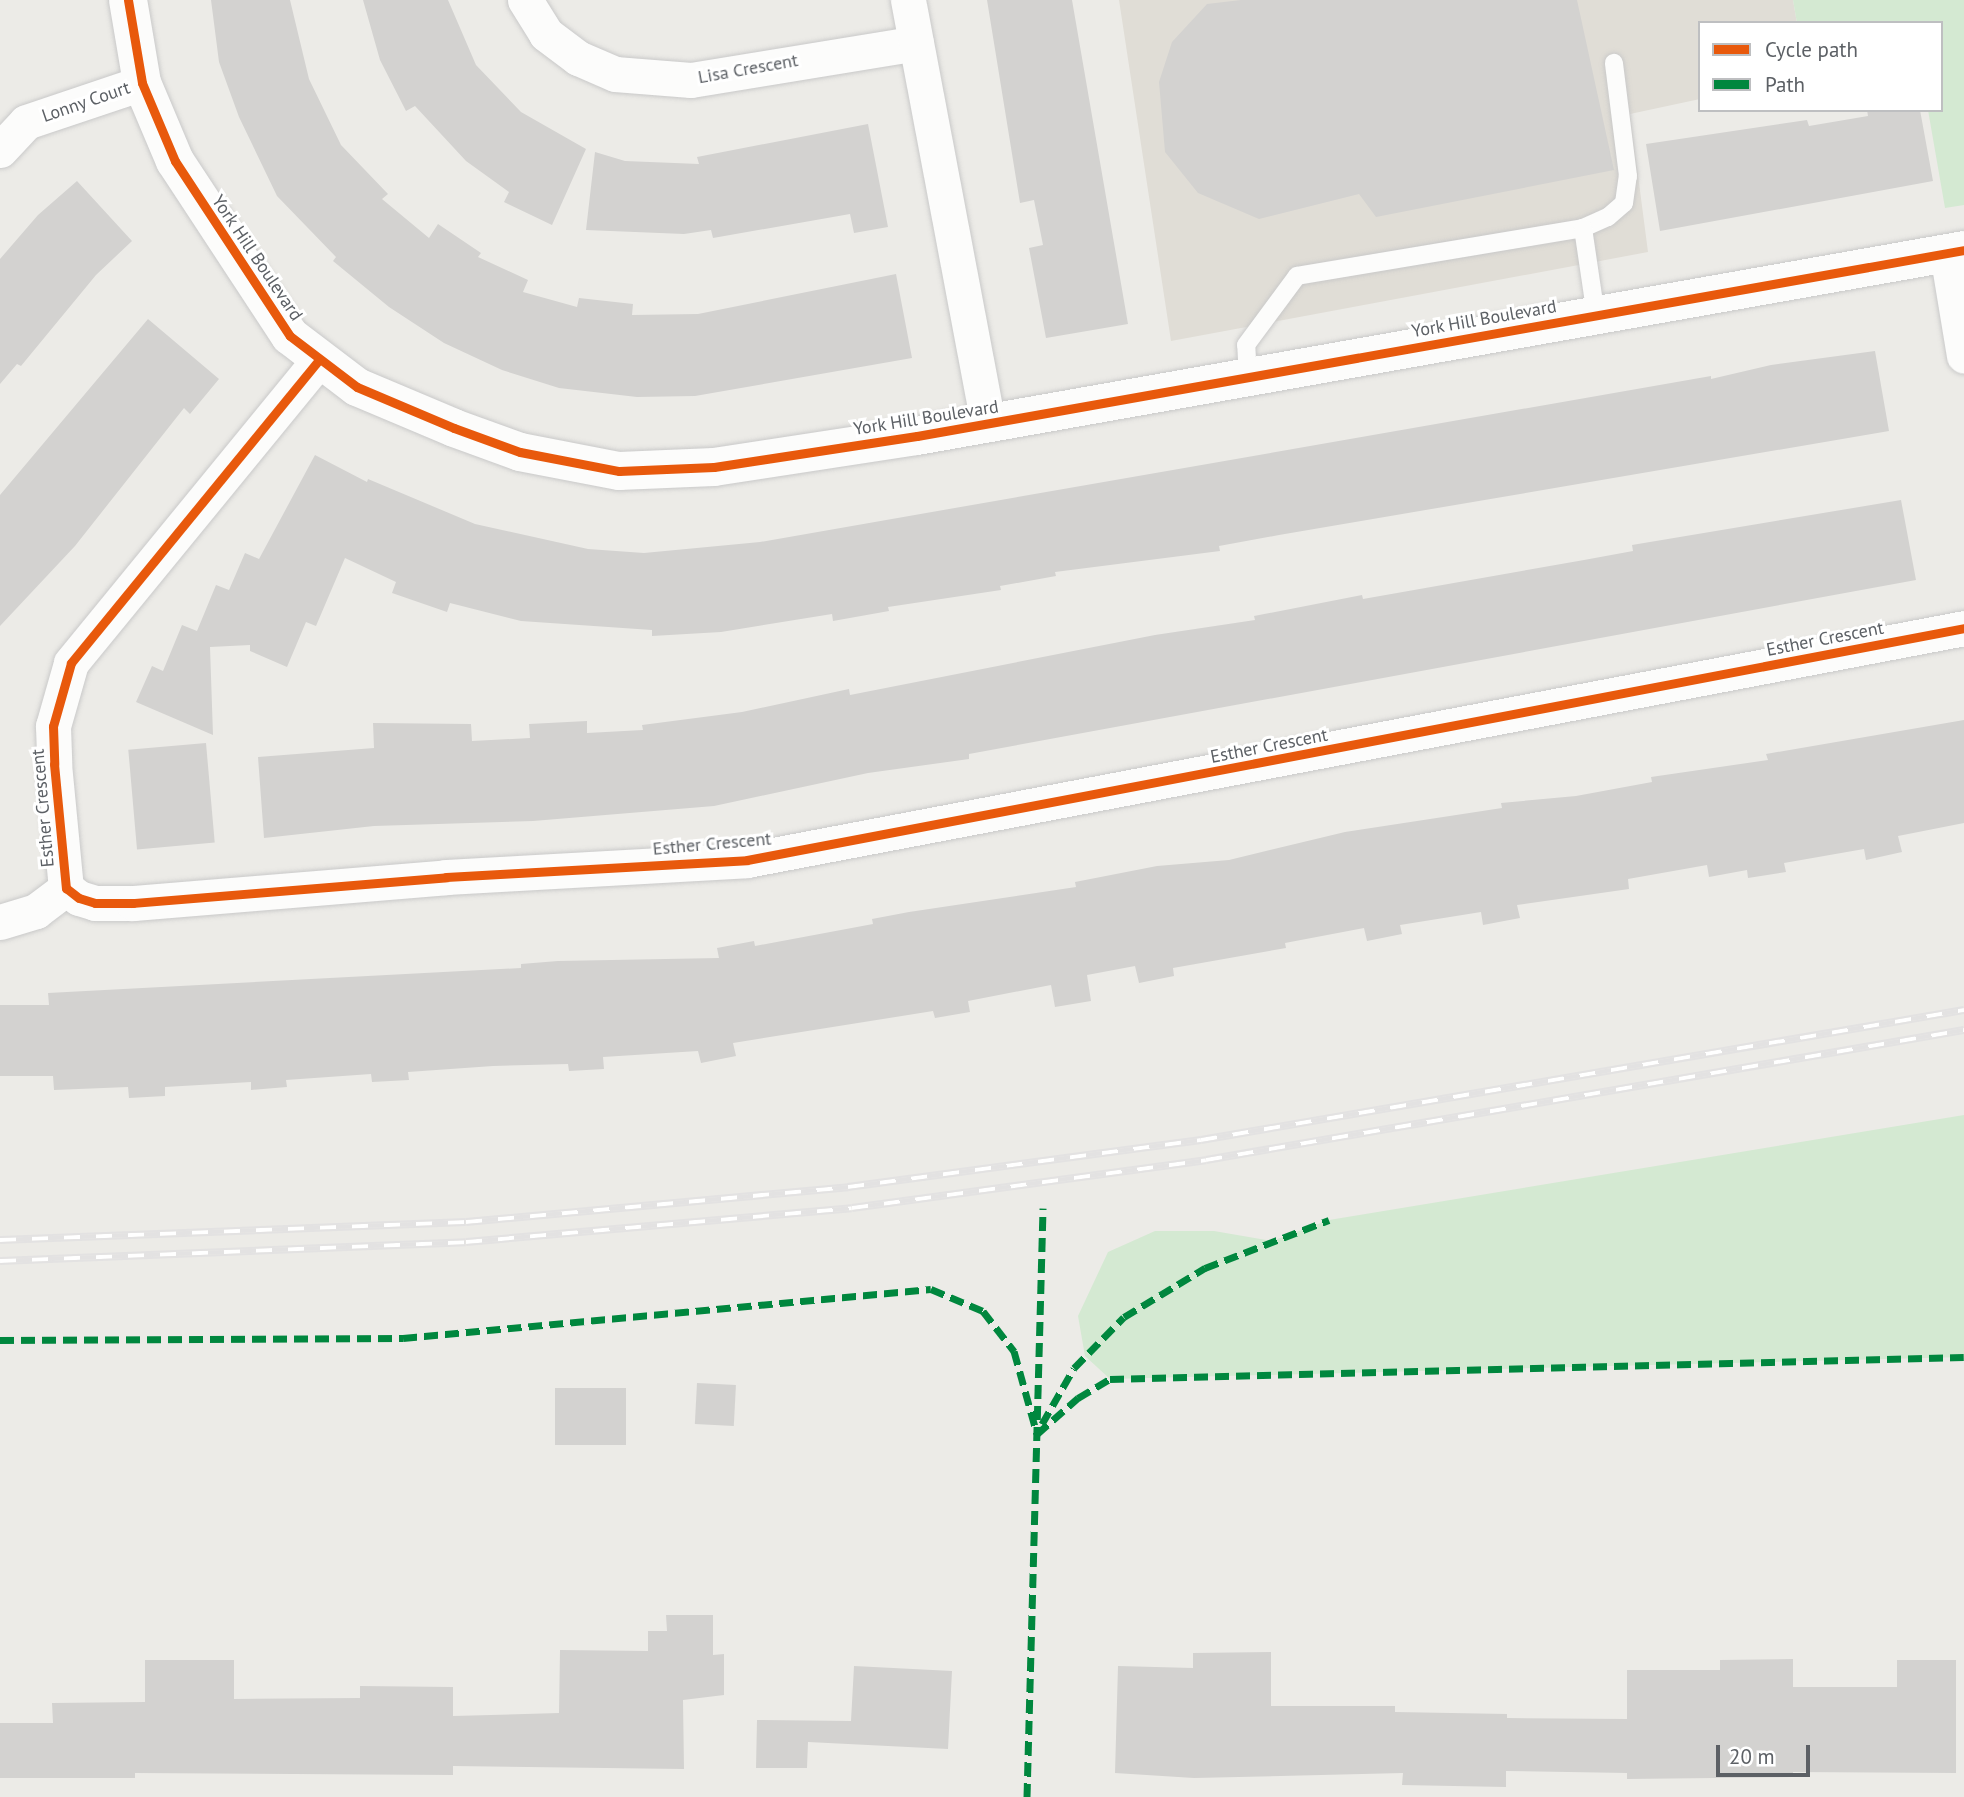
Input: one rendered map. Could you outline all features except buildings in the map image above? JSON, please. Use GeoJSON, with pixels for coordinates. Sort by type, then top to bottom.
{"type":"FeatureCollection","features":[{"type":"Feature","properties":{"kind":"street","name":"York Hill Boulevard"},"geometry":{"type":"LineString","coordinates":[[128,0],[142,83],[175,161],[234,256],[290,336],[318,361],[357,387],[520,452],[619,471],[714,467],[988,424],[1955,252]]}},
{"type":"Feature","properties":{"kind":"street","name":"Lisa Crescent"},"geometry":{"type":"LineString","coordinates":[[524,0],[546,34],[578,58],[615,74],[691,80],[916,43]]}},
{"type":"Feature","properties":{"kind":"street"},"geometry":{"type":"LineString","coordinates":[[908,0],[988,424]]}},
{"type":"Feature","properties":{"kind":"street","name":"Lonny Court"},"geometry":{"type":"LineString","coordinates":[[0,150],[26,122],[142,83]]}},
{"type":"Feature","properties":{"kind":"street"},"geometry":{"type":"LineString","coordinates":[[1955,252],[1964,356]]}},
{"type":"Feature","properties":{"kind":"street","name":"Esther Crescent"},"geometry":{"type":"LineString","coordinates":[[318,361],[71,663],[53,726],[66,888],[95,903],[134,903],[446,877],[747,860],[1964,628]]}},
{"type":"Feature","properties":{"kind":"street"},"geometry":{"type":"LineString","coordinates":[[0,922],[36,911],[66,888]]}},
{"type":"Feature","properties":{"kind":"lane"},"geometry":{"type":"LineString","coordinates":[[1248,379],[1246,345],[1297,276],[1583,228],[1608,218],[1623,203],[1629,176],[1614,63]]}},
{"type":"Feature","properties":{"kind":"lane"},"geometry":{"type":"LineString","coordinates":[[1583,228],[1596,316]]}},
{"type":"Feature","properties":{"kind":"shaded area"},"geometry":{"type":"Polygon","coordinates":[[[1119,0],[1793,0],[1797,21],[1698,21],[1698,99],[1630,114],[1648,252],[1171,341],[1119,0]]]}},
{"type":"Feature","properties":{"kind":"green space"},"geometry":{"type":"Polygon","coordinates":[[[1793,0],[1964,0],[1964,205],[1945,208],[1928,112],[1943,112],[1943,21],[1797,21],[1793,0]]]}},
{"type":"Feature","properties":{"kind":"green space"},"geometry":{"type":"Polygon","coordinates":[[[1964,1115],[1964,1357],[1110,1379],[1085,1356],[1078,1316],[1108,1252],[1155,1231],[1214,1231],[1272,1241],[1329,1220],[1964,1115]]]}},
{"type":"Feature","properties":{"kind":"railway"},"geometry":{"type":"LineString","coordinates":[[0,1240],[466,1222],[848,1187],[1201,1140],[1964,1010]]}},
{"type":"Feature","properties":{"kind":"railway"},"geometry":{"type":"LineString","coordinates":[[0,1261],[466,1242],[852,1208],[1206,1160],[1964,1030]]}},
{"type":"Feature","properties":{"kind":"marked path"},"geometry":{"type":"LineString","coordinates":[[1027,1797],[1043,1208]]}},
{"type":"Feature","properties":{"kind":"marked path"},"geometry":{"type":"LineString","coordinates":[[1042,1424],[1074,1368],[1124,1317],[1205,1268],[1329,1220]]}},
{"type":"Feature","properties":{"kind":"marked path"},"geometry":{"type":"LineString","coordinates":[[0,1340],[403,1338],[931,1289],[983,1311],[1014,1351],[1037,1434]]}},
{"type":"Feature","properties":{"kind":"marked path"},"geometry":{"type":"LineString","coordinates":[[1037,1434],[1078,1398],[1110,1379],[1964,1357]]}},
{"type":"Feature","properties":{"kind":"cycle path"},"geometry":{"type":"LineString","coordinates":[[128,0],[142,83],[175,161],[290,336],[357,387],[454,428],[520,452],[619,471],[714,467],[917,436],[1964,250]]}},
{"type":"Feature","properties":{"kind":"cycle path"},"geometry":{"type":"LineString","coordinates":[[318,361],[71,663],[53,726],[54,764],[66,888],[79,898],[95,903],[133,903],[446,877],[747,860],[1964,628]]}}]}
